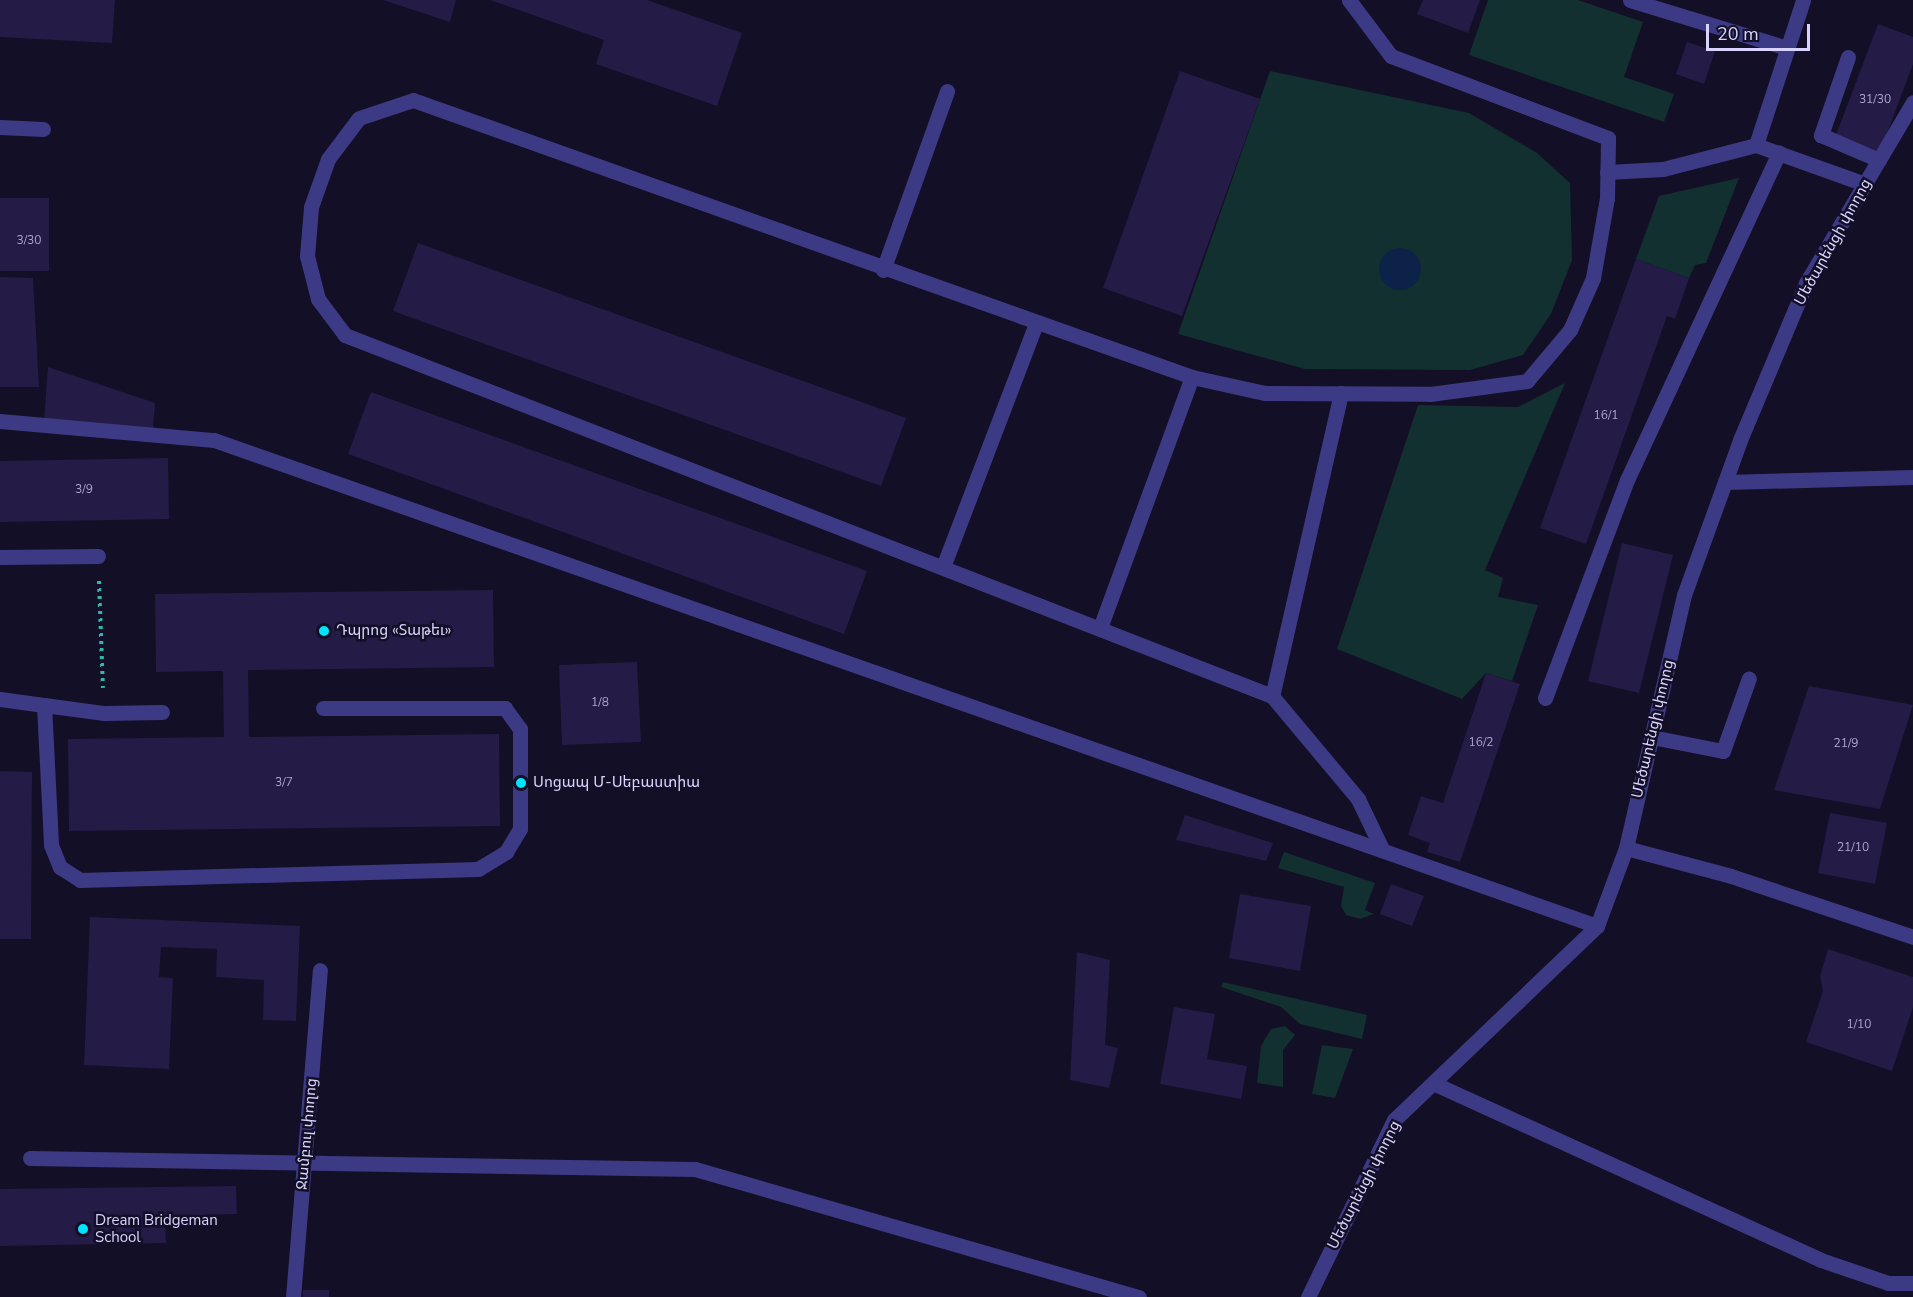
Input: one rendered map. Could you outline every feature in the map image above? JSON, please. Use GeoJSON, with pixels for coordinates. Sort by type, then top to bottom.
{"type":"FeatureCollection","features":[{"type":"Feature","properties":{"kind":"street"},"geometry":{"type":"LineString","coordinates":[[1349,0],[1391,56],[1608,138],[1607,172],[1593,278],[1570,330],[1527,381],[1430,394],[1265,393],[1192,377],[883,270],[413,100],[359,118],[328,159],[311,207],[307,256],[318,299],[345,335],[1272,696],[1358,799],[1382,849]]}},
{"type":"Feature","properties":{"kind":"street"},"geometry":{"type":"LineString","coordinates":[[1630,0],[1787,48]]}},
{"type":"Feature","properties":{"kind":"street"},"geometry":{"type":"LineString","coordinates":[[1756,145],[1803,0]]}},
{"type":"Feature","properties":{"kind":"street"},"geometry":{"type":"LineString","coordinates":[[1848,57],[1821,135],[1879,160]]}},
{"type":"Feature","properties":{"kind":"street"},"geometry":{"type":"LineString","coordinates":[[883,270],[947,91]]}},
{"type":"Feature","properties":{"kind":"street","name":"Մեծարենցի փողոց"},"geometry":{"type":"LineString","coordinates":[[1308,1297],[1394,1120],[1435,1084],[1597,926],[1626,848],[1684,595],[1725,482],[1806,283],[1913,102]]}},
{"type":"Feature","properties":{"kind":"street"},"geometry":{"type":"LineString","coordinates":[[0,127],[43,129]]}},
{"type":"Feature","properties":{"kind":"street"},"geometry":{"type":"LineString","coordinates":[[1607,172],[1663,169],[1756,145],[1865,184]]}},
{"type":"Feature","properties":{"kind":"street"},"geometry":{"type":"LineString","coordinates":[[1545,698],[1627,480],[1779,153]]}},
{"type":"Feature","properties":{"kind":"street"},"geometry":{"type":"LineString","coordinates":[[943,567],[1036,323]]}},
{"type":"Feature","properties":{"kind":"street"},"geometry":{"type":"LineString","coordinates":[[1100,628],[1192,377]]}},
{"type":"Feature","properties":{"kind":"street"},"geometry":{"type":"LineString","coordinates":[[1272,696],[1341,393]]}},
{"type":"Feature","properties":{"kind":"street"},"geometry":{"type":"LineString","coordinates":[[0,421],[214,440],[1597,926]]}},
{"type":"Feature","properties":{"kind":"street"},"geometry":{"type":"LineString","coordinates":[[1725,482],[1913,477]]}},
{"type":"Feature","properties":{"kind":"street"},"geometry":{"type":"LineString","coordinates":[[0,557],[98,556]]}},
{"type":"Feature","properties":{"kind":"street"},"geometry":{"type":"LineString","coordinates":[[1652,737],[1724,751],[1749,678]]}},
{"type":"Feature","properties":{"kind":"street"},"geometry":{"type":"LineString","coordinates":[[0,699],[104,713],[162,712]]}},
{"type":"Feature","properties":{"kind":"street"},"geometry":{"type":"LineString","coordinates":[[44,705],[51,845],[60,867],[80,880],[478,869],[506,852],[520,829],[520,729],[505,708],[322,708]]}},
{"type":"Feature","properties":{"kind":"street"},"geometry":{"type":"LineString","coordinates":[[1626,848],[1731,876],[1913,937]]}},
{"type":"Feature","properties":{"kind":"street","name":"Ջամբուլ փողոց"},"geometry":{"type":"LineString","coordinates":[[294,1297],[320,970]]}},
{"type":"Feature","properties":{"kind":"street"},"geometry":{"type":"LineString","coordinates":[[1435,1084],[1821,1260],[1888,1283],[1913,1283]]}},
{"type":"Feature","properties":{"kind":"street"},"geometry":{"type":"LineString","coordinates":[[30,1158],[695,1169],[1139,1297]]}},
{"type":"Feature","properties":{"kind":"path"},"geometry":{"type":"LineString","coordinates":[[98,556],[104,713]]}},
{"type":"Feature","properties":{"kind":"green space"},"geometry":{"type":"Polygon","coordinates":[[[1488,0],[1578,0],[1643,22],[1624,77],[1674,94],[1664,122],[1469,55],[1488,0]]]}},
{"type":"Feature","properties":{"kind":"green space"},"geometry":{"type":"Polygon","coordinates":[[[1270,71],[1469,113],[1537,153],[1570,183],[1572,260],[1551,314],[1523,355],[1470,370],[1305,369],[1178,334],[1270,71]]]}},
{"type":"Feature","properties":{"kind":"green space"},"geometry":{"type":"Polygon","coordinates":[[[1739,178],[1706,263],[1695,265],[1689,278],[1636,259],[1659,196],[1739,178]]]}},
{"type":"Feature","properties":{"kind":"green space"},"geometry":{"type":"Polygon","coordinates":[[[1565,383],[1485,570],[1503,578],[1498,597],[1538,605],[1512,681],[1486,673],[1462,699],[1337,649],[1418,405],[1518,407],[1565,383]]]}},
{"type":"Feature","properties":{"kind":"green space"},"geometry":{"type":"Polygon","coordinates":[[[1284,852],[1375,883],[1365,910],[1374,914],[1360,919],[1346,915],[1341,906],[1344,887],[1278,868],[1284,852]]]}},
{"type":"Feature","properties":{"kind":"green space"},"geometry":{"type":"Polygon","coordinates":[[[1223,982],[1367,1015],[1362,1039],[1300,1024],[1281,1007],[1221,987],[1223,982]]]}},
{"type":"Feature","properties":{"kind":"green space"},"geometry":{"type":"Polygon","coordinates":[[[1285,1026],[1295,1035],[1283,1050],[1283,1087],[1257,1083],[1261,1046],[1271,1029],[1285,1026]]]}},
{"type":"Feature","properties":{"kind":"green space"},"geometry":{"type":"Polygon","coordinates":[[[1322,1045],[1353,1049],[1335,1098],[1312,1094],[1322,1045]]]}},
{"type":"Feature","properties":{"kind":"water"},"geometry":{"type":"Polygon","coordinates":[[[1400,248],[1415,254],[1421,269],[1415,284],[1400,290],[1385,284],[1379,269],[1385,254],[1400,248]]]}},
{"type":"Feature","properties":{"kind":"building"},"geometry":{"type":"Polygon","coordinates":[[[0,0],[115,0],[112,43],[0,37],[0,0]]]}},
{"type":"Feature","properties":{"kind":"building"},"geometry":{"type":"Polygon","coordinates":[[[383,0],[456,0],[450,22],[383,0]]]}},
{"type":"Feature","properties":{"kind":"building"},"geometry":{"type":"Polygon","coordinates":[[[490,0],[647,0],[742,33],[717,106],[596,64],[604,40],[490,0]]]}},
{"type":"Feature","properties":{"kind":"building"},"geometry":{"type":"Polygon","coordinates":[[[1423,0],[1480,0],[1468,33],[1417,14],[1423,0]]]}},
{"type":"Feature","properties":{"kind":"building"},"geometry":{"type":"Polygon","coordinates":[[[1878,24],[1913,37],[1913,64],[1880,152],[1836,135],[1878,24]]]}},
{"type":"Feature","properties":{"kind":"building"},"geometry":{"type":"Polygon","coordinates":[[[1687,42],[1715,51],[1704,84],[1676,74],[1687,42]]]}},
{"type":"Feature","properties":{"kind":"building"},"geometry":{"type":"Polygon","coordinates":[[[1180,71],[1260,99],[1182,316],[1103,288],[1180,71]]]}},
{"type":"Feature","properties":{"kind":"building"},"geometry":{"type":"Polygon","coordinates":[[[0,198],[49,198],[49,271],[0,271],[0,198]]]}},
{"type":"Feature","properties":{"kind":"building"},"geometry":{"type":"Polygon","coordinates":[[[418,243],[906,418],[881,486],[393,311],[418,243]]]}},
{"type":"Feature","properties":{"kind":"building"},"geometry":{"type":"Polygon","coordinates":[[[1636,259],[1689,278],[1675,319],[1667,316],[1586,544],[1540,528],[1636,259]]]}},
{"type":"Feature","properties":{"kind":"building"},"geometry":{"type":"Polygon","coordinates":[[[0,277],[33,278],[39,387],[0,387],[0,277]]]}},
{"type":"Feature","properties":{"kind":"building"},"geometry":{"type":"Polygon","coordinates":[[[48,367],[155,403],[153,429],[44,420],[48,367]]]}},
{"type":"Feature","properties":{"kind":"building"},"geometry":{"type":"Polygon","coordinates":[[[371,392],[867,571],[844,634],[348,454],[371,392]]]}},
{"type":"Feature","properties":{"kind":"building"},"geometry":{"type":"Polygon","coordinates":[[[168,458],[169,519],[0,522],[0,461],[168,458]]]}},
{"type":"Feature","properties":{"kind":"building"},"geometry":{"type":"Polygon","coordinates":[[[1622,543],[1673,555],[1639,693],[1588,681],[1622,543]]]}},
{"type":"Feature","properties":{"kind":"building"},"geometry":{"type":"Polygon","coordinates":[[[493,590],[494,667],[248,670],[249,737],[499,734],[500,826],[69,831],[68,739],[224,737],[223,671],[156,672],[155,594],[493,590]]]}},
{"type":"Feature","properties":{"kind":"building"},"geometry":{"type":"Polygon","coordinates":[[[637,662],[641,742],[562,745],[559,665],[637,662]]]}},
{"type":"Feature","properties":{"kind":"building"},"geometry":{"type":"Polygon","coordinates":[[[1486,673],[1520,684],[1460,862],[1427,852],[1430,843],[1408,835],[1421,796],[1443,803],[1486,673]]]}},
{"type":"Feature","properties":{"kind":"building"},"geometry":{"type":"Polygon","coordinates":[[[1809,686],[1913,705],[1880,809],[1774,790],[1809,686]]]}},
{"type":"Feature","properties":{"kind":"building"},"geometry":{"type":"Polygon","coordinates":[[[0,771],[32,772],[31,939],[0,939],[0,771]]]}},
{"type":"Feature","properties":{"kind":"building"},"geometry":{"type":"Polygon","coordinates":[[[1830,813],[1887,823],[1875,884],[1818,873],[1830,813]]]}},
{"type":"Feature","properties":{"kind":"building"},"geometry":{"type":"Polygon","coordinates":[[[1185,815],[1273,843],[1266,861],[1176,840],[1185,815]]]}},
{"type":"Feature","properties":{"kind":"building"},"geometry":{"type":"Polygon","coordinates":[[[1391,884],[1424,896],[1412,926],[1380,914],[1391,884]]]}},
{"type":"Feature","properties":{"kind":"building"},"geometry":{"type":"Polygon","coordinates":[[[1240,894],[1311,906],[1300,971],[1229,958],[1240,894]]]}},
{"type":"Feature","properties":{"kind":"building"},"geometry":{"type":"Polygon","coordinates":[[[90,917],[300,926],[296,1021],[263,1020],[264,980],[216,977],[217,949],[161,947],[159,977],[173,978],[169,1069],[84,1065],[90,917]]]}},
{"type":"Feature","properties":{"kind":"building"},"geometry":{"type":"Polygon","coordinates":[[[1828,949],[1913,977],[1913,1007],[1892,1071],[1806,1042],[1823,991],[1820,976],[1828,949]]]}},
{"type":"Feature","properties":{"kind":"building"},"geometry":{"type":"Polygon","coordinates":[[[1077,952],[1110,960],[1105,1045],[1118,1048],[1109,1088],[1070,1080],[1077,952]]]}},
{"type":"Feature","properties":{"kind":"building"},"geometry":{"type":"Polygon","coordinates":[[[1174,1007],[1215,1014],[1207,1059],[1247,1066],[1241,1099],[1160,1084],[1174,1007]]]}},
{"type":"Feature","properties":{"kind":"building","name":"Dream Bridgeman School"},"geometry":{"type":"Polygon","coordinates":[[[236,1186],[237,1214],[165,1216],[166,1243],[0,1246],[0,1189],[236,1186]]]}},
{"type":"Feature","properties":{"kind":"building"},"geometry":{"type":"Polygon","coordinates":[[[303,1290],[329,1290],[329,1297],[303,1297],[303,1290]]]}},
{"type":"Feature","properties":{"kind":"place","name":"Դպրոց «Տաթեւ»"},"geometry":{"type":"Point","coordinates":[324,631]}},
{"type":"Feature","properties":{"kind":"place","name":"Սոցապ Մ-Սեբաստիա"},"geometry":{"type":"Point","coordinates":[521,783]}},
{"type":"Feature","properties":{"kind":"place","name":"Dream Bridgeman School"},"geometry":{"type":"Point","coordinates":[83,1229]}}]}
